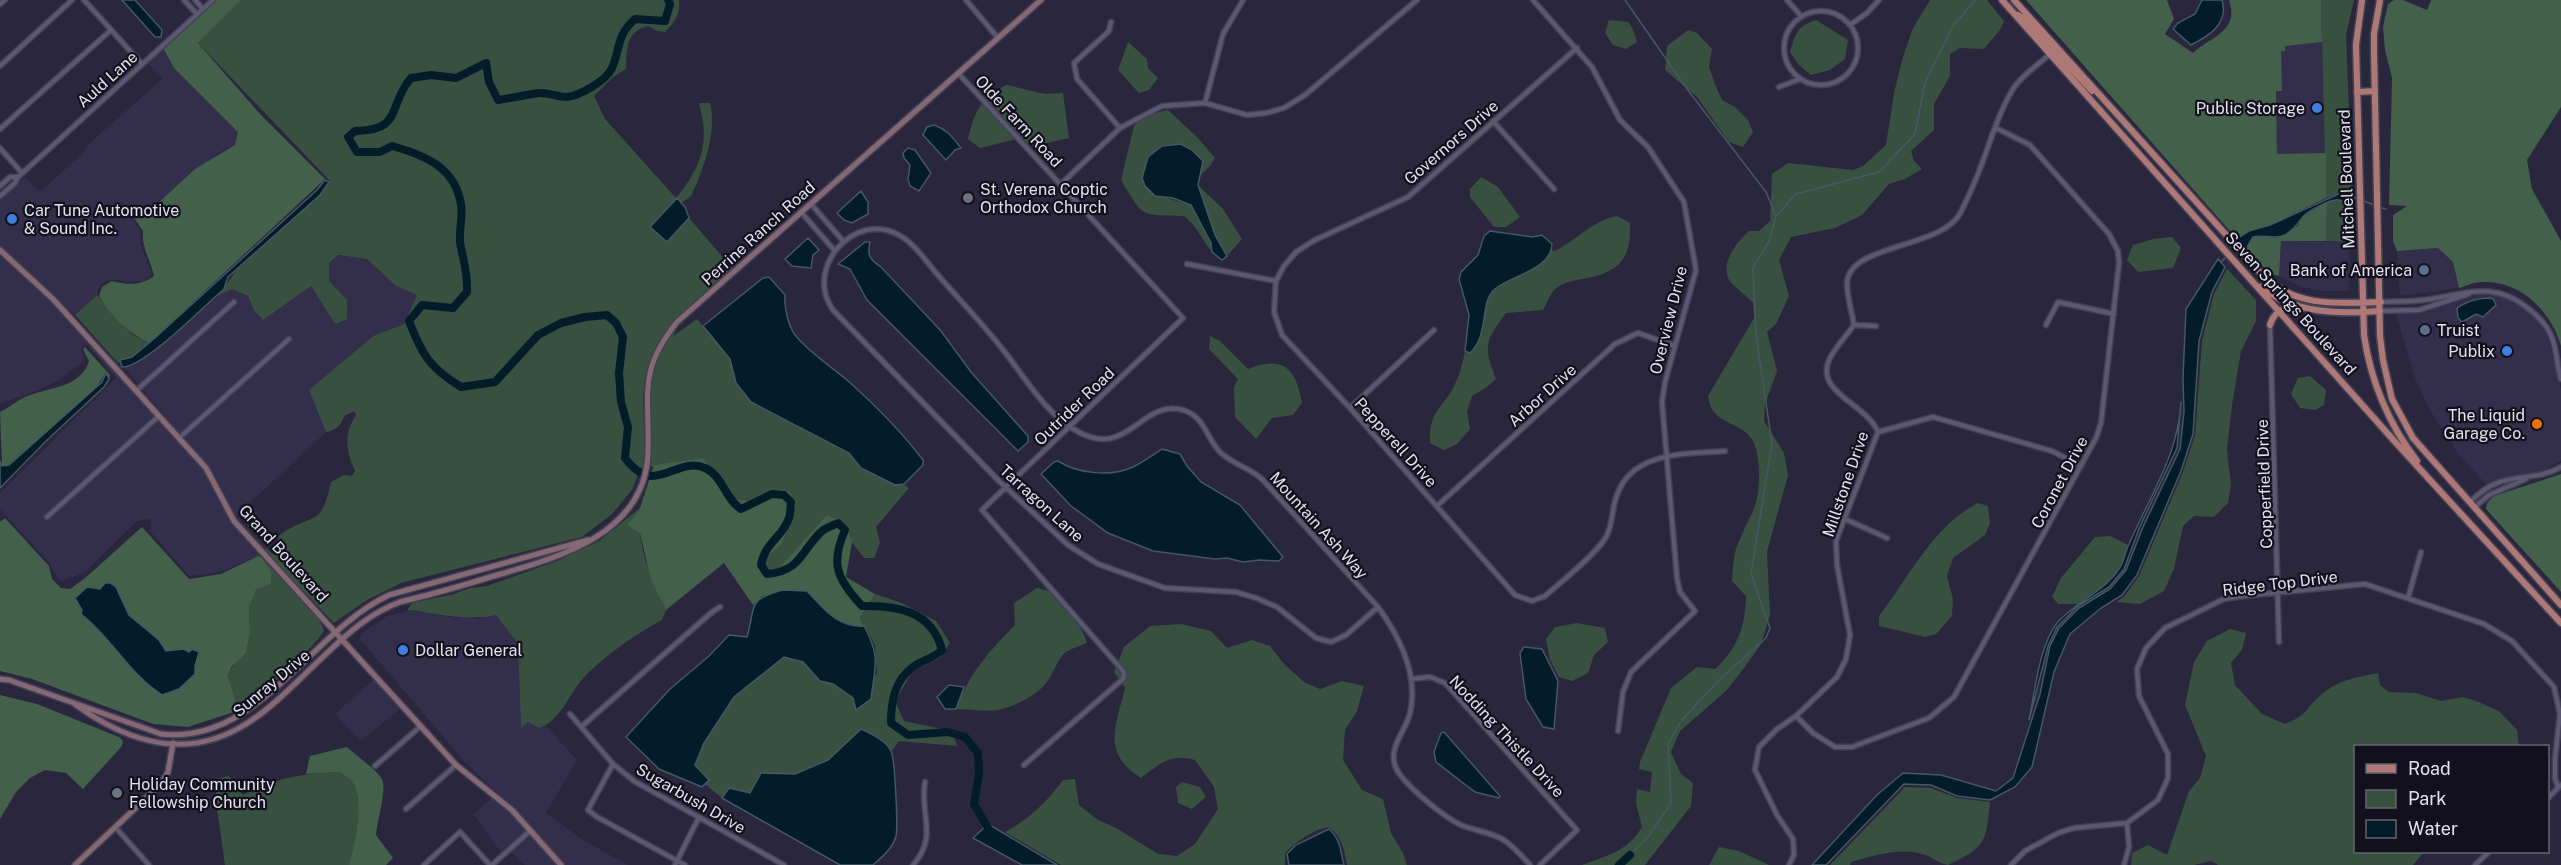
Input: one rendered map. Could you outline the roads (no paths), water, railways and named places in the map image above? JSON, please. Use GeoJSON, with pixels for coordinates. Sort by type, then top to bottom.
{"type":"FeatureCollection","features":[{"type":"Feature","properties":{"kind":"main road","name":"Seven Springs Boulevard"},"geometry":{"type":"LineString","coordinates":[[2002,0],[2086,87],[2098,93],[2271,284],[2295,298],[2319,303],[2380,302]]}},
{"type":"Feature","properties":{"kind":"main road","name":"Seven Springs Boulevard"},"geometry":{"type":"LineString","coordinates":[[2014,0],[2053,51],[2279,312],[2561,623]]}},
{"type":"Feature","properties":{"kind":"main road","name":"Mitchell Boulevard"},"geometry":{"type":"LineString","coordinates":[[2362,0],[2356,45],[2357,92],[2364,335],[2372,375],[2389,419],[2419,463],[2483,537]]}},
{"type":"Feature","properties":{"kind":"main road","name":"Mitchell Boulevard"},"geometry":{"type":"LineString","coordinates":[[2380,0],[2374,34],[2380,311]]}},
{"type":"Feature","properties":{"kind":"main road"},"geometry":{"type":"LineString","coordinates":[[2357,92],[2375,91]]}},
{"type":"Feature","properties":{"kind":"main road"},"geometry":{"type":"LineString","coordinates":[[2253,281],[2279,299],[2299,307]]}},
{"type":"Feature","properties":{"kind":"main road"},"geometry":{"type":"LineString","coordinates":[[2267,298],[2270,325]]}},
{"type":"Feature","properties":{"kind":"main road"},"geometry":{"type":"LineString","coordinates":[[2270,325],[2272,318],[2289,307],[2328,312],[2380,311]]}},
{"type":"Feature","properties":{"kind":"main road","name":"Seven Springs Boulevard"},"geometry":{"type":"LineString","coordinates":[[2380,311],[2383,360],[2392,399],[2418,445],[2561,605]]}},
{"type":"Feature","properties":{"kind":"street"},"geometry":{"type":"LineString","coordinates":[[0,4],[5,0]]}},
{"type":"Feature","properties":{"kind":"street"},"geometry":{"type":"LineString","coordinates":[[0,66],[72,0]]}},
{"type":"Feature","properties":{"kind":"street"},"geometry":{"type":"LineString","coordinates":[[84,0],[142,64]]}},
{"type":"Feature","properties":{"kind":"street"},"geometry":{"type":"LineString","coordinates":[[184,0],[197,14]]}},
{"type":"Feature","properties":{"kind":"street"},"geometry":{"type":"LineString","coordinates":[[195,0],[203,9]]}},
{"type":"Feature","properties":{"kind":"street","name":"Auld Lane"},"geometry":{"type":"LineString","coordinates":[[0,196],[15,183],[22,172],[213,0]]}},
{"type":"Feature","properties":{"kind":"street"},"geometry":{"type":"LineString","coordinates":[[966,0],[998,38]]}},
{"type":"Feature","properties":{"kind":"street","name":"Perrine Ranch Road"},"geometry":{"type":"LineString","coordinates":[[343,638],[376,612],[390,606],[553,559],[582,546],[614,524],[625,512],[640,488],[647,464],[648,376],[664,339],[677,322],[1041,0]]}},
{"type":"Feature","properties":{"kind":"street"},"geometry":{"type":"LineString","coordinates":[[1205,103],[1223,34],[1243,0]]}},
{"type":"Feature","properties":{"kind":"street"},"geometry":{"type":"LineString","coordinates":[[1062,183],[1120,128],[1162,106],[1205,103],[1247,115],[1284,108],[1305,95],[1417,0]]}},
{"type":"Feature","properties":{"kind":"street","name":"Overview Drive"},"geometry":{"type":"LineString","coordinates":[[1533,0],[1577,48],[1600,78],[1605,94],[1620,120],[1648,147],[1684,202],[1696,270],[1662,402],[1677,578],[1680,592],[1695,611],[1631,672],[1623,692],[1618,731]]}},
{"type":"Feature","properties":{"kind":"street"},"geometry":{"type":"LineString","coordinates":[[1787,0],[1802,16]]}},
{"type":"Feature","properties":{"kind":"street"},"geometry":{"type":"LineString","coordinates":[[1850,25],[1867,13],[1879,0]]}},
{"type":"Feature","properties":{"kind":"street"},"geometry":{"type":"LineString","coordinates":[[1825,10],[1836,13],[1850,25],[1858,40],[1858,52],[1855,64],[1839,81],[1821,86],[1800,79],[1791,70],[1785,59],[1783,46],[1789,29],[1802,16],[1813,11],[1825,10]]}},
{"type":"Feature","properties":{"kind":"street"},"geometry":{"type":"LineString","coordinates":[[1111,22],[1109,31],[1074,63],[1077,79],[1120,128]]}},
{"type":"Feature","properties":{"kind":"street"},"geometry":{"type":"LineString","coordinates":[[0,129],[111,30]]}},
{"type":"Feature","properties":{"kind":"street","name":"Governors Drive"},"geometry":{"type":"LineString","coordinates":[[1276,281],[1284,266],[1296,252],[1315,240],[1408,197],[1577,48]]}},
{"type":"Feature","properties":{"kind":"street"},"geometry":{"type":"LineString","coordinates":[[1876,326],[1854,325],[1847,283],[1850,271],[1861,261],[1878,252],[1931,237],[1956,219],[1971,190],[2015,86],[2053,51]]}},
{"type":"Feature","properties":{"kind":"street","name":"Olde Farm Road"},"geometry":{"type":"LineString","coordinates":[[958,73],[1062,183],[1183,318]]}},
{"type":"Feature","properties":{"kind":"street"},"geometry":{"type":"LineString","coordinates":[[1779,87],[1800,79]]}},
{"type":"Feature","properties":{"kind":"street"},"geometry":{"type":"LineString","coordinates":[[1493,121],[1554,189]]}},
{"type":"Feature","properties":{"kind":"street","name":"Coronet Drive"},"geometry":{"type":"LineString","coordinates":[[1796,716],[1813,733],[1835,747],[1852,747],[1929,718],[1954,698],[2081,466],[2101,423],[2120,263],[2114,242],[2030,145],[1996,128]]}},
{"type":"Feature","properties":{"kind":"street"},"geometry":{"type":"LineString","coordinates":[[0,148],[22,172]]}},
{"type":"Feature","properties":{"kind":"street","name":"Auld Lane"},"geometry":{"type":"LineString","coordinates":[[0,186],[10,177],[18,177]]}},
{"type":"Feature","properties":{"kind":"street"},"geometry":{"type":"LineString","coordinates":[[811,204],[842,244]]}},
{"type":"Feature","properties":{"kind":"street"},"geometry":{"type":"LineString","coordinates":[[801,212],[836,250]]}},
{"type":"Feature","properties":{"kind":"street","name":"Mountain Ash Way"},"geometry":{"type":"LineString","coordinates":[[842,244],[860,232],[874,229],[894,232],[906,240],[1001,347],[1032,388],[1070,427],[1099,439],[1117,437],[1132,430],[1147,417],[1169,408],[1195,415],[1219,451],[1232,462],[1257,474],[1263,480],[1378,607],[1398,639],[1406,658],[1411,680],[1411,709],[1407,723],[1395,745],[1396,767],[1405,780],[1447,817],[1460,825],[1493,834],[1505,841],[1530,865]]}},
{"type":"Feature","properties":{"kind":"street","name":"Tarragon Lane"},"geometry":{"type":"LineString","coordinates":[[842,244],[827,263],[823,281],[824,293],[833,310],[1006,487],[1068,545],[1098,564],[1165,588],[1236,592],[1256,598],[1277,607],[1316,639],[1331,642],[1346,635],[1378,607]]}},
{"type":"Feature","properties":{"kind":"street","name":"Grand Boulevard"},"geometry":{"type":"LineString","coordinates":[[0,250],[52,299],[179,438],[211,477],[224,506],[234,521],[337,631],[456,765],[512,810],[561,865]]}},
{"type":"Feature","properties":{"kind":"street"},"geometry":{"type":"LineString","coordinates":[[1187,264],[1276,281]]}},
{"type":"Feature","properties":{"kind":"street","name":"Pepperell Drive"},"geometry":{"type":"LineString","coordinates":[[1276,281],[1274,312],[1282,335],[1350,408],[1515,595],[1532,601],[1545,596],[1607,536],[1617,494],[1625,479],[1638,466],[1667,456]]}},
{"type":"Feature","properties":{"kind":"street"},"geometry":{"type":"LineString","coordinates":[[2380,311],[2419,310],[2478,290]]}},
{"type":"Feature","properties":{"kind":"street"},"geometry":{"type":"LineString","coordinates":[[2380,302],[2424,300],[2478,290],[2497,291],[2509,295],[2541,320],[2552,338],[2561,379]]}},
{"type":"Feature","properties":{"kind":"street"},"geometry":{"type":"LineString","coordinates":[[136,391],[234,302]]}},
{"type":"Feature","properties":{"kind":"street"},"geometry":{"type":"LineString","coordinates":[[2046,325],[2058,303],[2114,315]]}},
{"type":"Feature","properties":{"kind":"street","name":"Outrider Road"},"geometry":{"type":"LineString","coordinates":[[1024,765],[1123,679],[1124,672],[982,510],[1183,318]]}},
{"type":"Feature","properties":{"kind":"street","name":"Millstone Drive"},"geometry":{"type":"LineString","coordinates":[[1789,865],[1794,855],[1793,839],[1777,815],[1755,770],[1760,747],[1777,729],[1796,716],[1837,677],[1846,659],[1850,635],[1837,565],[1836,541],[1878,432],[1875,423],[1865,412],[1829,385],[1826,374],[1829,359],[1854,325]]}},
{"type":"Feature","properties":{"kind":"street","name":"Copperfield Drive"},"geometry":{"type":"LineString","coordinates":[[2270,325],[2279,593],[2278,642]]}},
{"type":"Feature","properties":{"kind":"street"},"geometry":{"type":"LineString","coordinates":[[1350,408],[1434,330]]}},
{"type":"Feature","properties":{"kind":"street","name":"Arbor Drive"},"geometry":{"type":"LineString","coordinates":[[1437,506],[1615,344],[1638,333],[1675,346]]}},
{"type":"Feature","properties":{"kind":"street"},"geometry":{"type":"LineString","coordinates":[[179,438],[289,339]]}},
{"type":"Feature","properties":{"kind":"street"},"geometry":{"type":"LineString","coordinates":[[47,518],[159,416]]}},
{"type":"Feature","properties":{"kind":"street"},"geometry":{"type":"LineString","coordinates":[[1878,432],[1933,417],[2052,451],[2081,466]]}},
{"type":"Feature","properties":{"kind":"street"},"geometry":{"type":"LineString","coordinates":[[1667,456],[1725,450]]}},
{"type":"Feature","properties":{"kind":"street"},"geometry":{"type":"LineString","coordinates":[[2472,505],[2484,489],[2496,483],[2526,479],[2553,472],[2561,467]]}},
{"type":"Feature","properties":{"kind":"street"},"geometry":{"type":"LineString","coordinates":[[2472,505],[2526,479]]}},
{"type":"Feature","properties":{"kind":"street"},"geometry":{"type":"LineString","coordinates":[[1845,519],[1887,538]]}},
{"type":"Feature","properties":{"kind":"street","name":"Perrine Ranch Road"},"geometry":{"type":"LineString","coordinates":[[337,631],[360,612],[389,595],[592,539]]}},
{"type":"Feature","properties":{"kind":"street"},"geometry":{"type":"LineString","coordinates":[[2408,598],[2421,552]]}},
{"type":"Feature","properties":{"kind":"street","name":"Ridge Top Drive"},"geometry":{"type":"LineString","coordinates":[[2127,823],[2158,800],[2168,778],[2168,754],[2139,696],[2136,669],[2146,648],[2165,628],[2224,599],[2364,584],[2484,624],[2512,641],[2554,687],[2560,714],[2555,778],[2560,786]]}},
{"type":"Feature","properties":{"kind":"street"},"geometry":{"type":"LineString","coordinates":[[581,727],[712,612],[720,608]]}},
{"type":"Feature","properties":{"kind":"street","name":"Sunray Drive"},"geometry":{"type":"LineString","coordinates":[[0,680],[9,680],[161,734],[173,735],[210,730],[233,720],[251,708],[337,631]]}},
{"type":"Feature","properties":{"kind":"street","name":"Sunray Drive"},"geometry":{"type":"LineString","coordinates":[[76,705],[135,737],[159,744],[204,743],[231,733],[248,723],[343,638]]}},
{"type":"Feature","properties":{"kind":"street","name":"Nodding Thistle Drive"},"geometry":{"type":"LineString","coordinates":[[1411,680],[1430,677],[1445,683],[1577,830],[1540,865]]}},
{"type":"Feature","properties":{"kind":"street","name":"Sugarbush Drive"},"geometry":{"type":"LineString","coordinates":[[570,714],[613,764],[650,792],[784,865]]}},
{"type":"Feature","properties":{"kind":"street"},"geometry":{"type":"LineString","coordinates":[[375,766],[421,726]]}},
{"type":"Feature","properties":{"kind":"street"},"geometry":{"type":"LineString","coordinates":[[75,865],[161,784],[168,772],[173,735]]}},
{"type":"Feature","properties":{"kind":"street"},"geometry":{"type":"LineString","coordinates":[[613,764],[588,810],[676,863],[684,865]]}},
{"type":"Feature","properties":{"kind":"street"},"geometry":{"type":"LineString","coordinates":[[406,809],[456,765]]}},
{"type":"Feature","properties":{"kind":"street"},"geometry":{"type":"LineString","coordinates":[[913,865],[922,854],[928,834],[923,794],[925,782]]}},
{"type":"Feature","properties":{"kind":"street"},"geometry":{"type":"LineString","coordinates":[[676,863],[699,817]]}},
{"type":"Feature","properties":{"kind":"street"},"geometry":{"type":"LineString","coordinates":[[2011,865],[2025,851],[2058,833],[2074,828],[2127,823],[2129,847],[2124,865]]}},
{"type":"Feature","properties":{"kind":"street"},"geometry":{"type":"LineString","coordinates":[[116,828],[146,864]]}},
{"type":"Feature","properties":{"kind":"street"},"geometry":{"type":"LineString","coordinates":[[424,865],[460,832],[491,865],[530,831]]}},
{"type":"Feature","properties":{"kind":"street"},"geometry":{"type":"LineString","coordinates":[[2475,865],[2488,853]]}},
{"type":"Feature","properties":{"kind":"water"},"geometry":{"type":"Polygon","coordinates":[[[122,0],[135,0],[162,30],[161,37],[155,37],[122,0]]]}},
{"type":"Feature","properties":{"kind":"water"},"geometry":{"type":"Polygon","coordinates":[[[2202,0],[2222,0],[2223,16],[2211,33],[2191,45],[2173,29],[2178,23],[2195,14],[2202,0]]]}},
{"type":"Feature","properties":{"kind":"water"},"geometry":{"type":"Polygon","coordinates":[[[934,125],[952,137],[961,148],[955,150],[946,160],[923,135],[927,127],[934,125]]]}},
{"type":"Feature","properties":{"kind":"water"},"geometry":{"type":"Polygon","coordinates":[[[1181,144],[1192,150],[1203,161],[1198,185],[1215,235],[1227,256],[1222,260],[1212,252],[1211,243],[1191,205],[1173,198],[1155,196],[1145,186],[1142,178],[1148,157],[1162,146],[1181,144]]]}},
{"type":"Feature","properties":{"kind":"water"},"geometry":{"type":"Polygon","coordinates":[[[908,148],[915,150],[931,173],[919,191],[910,186],[908,179],[910,165],[903,153],[908,148]]]}},
{"type":"Feature","properties":{"kind":"water"},"geometry":{"type":"Polygon","coordinates":[[[325,180],[329,182],[320,195],[228,277],[224,289],[159,347],[132,365],[122,367],[120,360],[132,357],[156,337],[317,190],[325,180]]]}},
{"type":"Feature","properties":{"kind":"water"},"geometry":{"type":"Polygon","coordinates":[[[2352,188],[2352,206],[2339,200],[2325,203],[2304,215],[2285,235],[2253,237],[2246,249],[2237,239],[2249,231],[2270,225],[2352,188]]]}},
{"type":"Feature","properties":{"kind":"water"},"geometry":{"type":"Polygon","coordinates":[[[861,191],[868,202],[868,214],[852,223],[844,220],[837,213],[861,191]]]}},
{"type":"Feature","properties":{"kind":"water"},"geometry":{"type":"Polygon","coordinates":[[[677,198],[685,207],[689,218],[667,242],[650,227],[677,198]]]}},
{"type":"Feature","properties":{"kind":"water"},"geometry":{"type":"Polygon","coordinates":[[[1490,231],[1533,237],[1542,235],[1552,244],[1550,253],[1538,266],[1502,284],[1490,295],[1480,337],[1470,353],[1465,351],[1469,315],[1459,279],[1461,272],[1478,255],[1484,236],[1490,231]]]}},
{"type":"Feature","properties":{"kind":"water"},"geometry":{"type":"Polygon","coordinates":[[[808,238],[819,250],[813,255],[811,268],[792,266],[785,259],[808,238]]]}},
{"type":"Feature","properties":{"kind":"water"},"geometry":{"type":"Polygon","coordinates":[[[865,242],[870,242],[871,259],[941,331],[971,372],[1028,436],[1028,442],[1018,451],[867,300],[850,269],[838,264],[865,242]]]}},
{"type":"Feature","properties":{"kind":"water"},"geometry":{"type":"Polygon","coordinates":[[[2218,259],[2225,267],[2212,292],[2199,341],[2193,434],[2181,471],[2137,575],[2122,595],[2101,608],[2070,634],[2054,672],[2032,767],[2015,787],[1990,800],[1957,796],[1931,785],[1904,784],[1826,865],[1812,865],[1877,795],[1903,773],[1941,775],[1996,791],[2013,778],[2040,694],[2050,646],[2059,628],[2079,608],[2110,589],[2126,570],[2143,527],[2180,449],[2184,412],[2186,309],[2218,259]]]}},
{"type":"Feature","properties":{"kind":"water"},"geometry":{"type":"Polygon","coordinates":[[[769,277],[785,295],[787,316],[795,335],[877,408],[923,460],[923,465],[904,484],[895,485],[861,468],[849,453],[751,402],[736,383],[730,359],[703,326],[763,278],[769,277]]]}},
{"type":"Feature","properties":{"kind":"water"},"geometry":{"type":"Polygon","coordinates":[[[2490,298],[2496,305],[2483,317],[2476,314],[2462,322],[2458,318],[2457,308],[2473,300],[2490,298]]]}},
{"type":"Feature","properties":{"kind":"water"},"geometry":{"type":"Polygon","coordinates":[[[106,373],[109,379],[104,387],[0,488],[0,461],[2,466],[9,465],[102,382],[106,373]]]}},
{"type":"Feature","properties":{"kind":"water"},"geometry":{"type":"Polygon","coordinates":[[[2181,402],[2177,448],[2140,526],[2124,569],[2109,587],[2078,606],[2057,627],[2048,646],[2029,720],[2042,656],[2051,633],[2064,616],[2105,585],[2121,566],[2169,457],[2179,421],[2181,402]]]}},
{"type":"Feature","properties":{"kind":"water"},"geometry":{"type":"Polygon","coordinates":[[[1162,449],[1180,454],[1201,482],[1240,505],[1283,557],[1279,561],[1243,562],[1227,558],[1215,559],[1153,551],[1108,533],[1071,506],[1041,474],[1058,461],[1075,469],[1095,473],[1125,470],[1162,449]]]}},
{"type":"Feature","properties":{"kind":"water"},"geometry":{"type":"Polygon","coordinates":[[[105,583],[116,587],[129,615],[159,640],[166,651],[184,649],[189,652],[192,649],[199,652],[195,674],[179,689],[162,695],[150,686],[102,633],[81,614],[82,610],[75,598],[87,587],[100,589],[105,583]]]}},
{"type":"Feature","properties":{"kind":"water"},"geometry":{"type":"Polygon","coordinates":[[[782,590],[807,591],[839,621],[864,626],[875,654],[871,699],[856,710],[853,698],[833,684],[820,681],[803,662],[784,657],[734,697],[704,743],[695,765],[709,780],[702,787],[659,769],[626,737],[670,689],[709,656],[729,635],[747,637],[755,605],[763,597],[782,590]]]}},
{"type":"Feature","properties":{"kind":"water"},"geometry":{"type":"Polygon","coordinates":[[[1524,647],[1542,649],[1558,681],[1554,729],[1543,727],[1526,699],[1520,653],[1524,647]]]}},
{"type":"Feature","properties":{"kind":"water"},"geometry":{"type":"Polygon","coordinates":[[[949,685],[964,687],[956,709],[945,709],[937,697],[949,685]]]}},
{"type":"Feature","properties":{"kind":"water"},"geometry":{"type":"Polygon","coordinates":[[[861,729],[889,747],[895,778],[897,819],[895,840],[873,865],[840,865],[722,798],[729,788],[750,793],[761,773],[795,774],[828,760],[861,729]]]}},
{"type":"Feature","properties":{"kind":"water"},"geometry":{"type":"Polygon","coordinates":[[[1444,732],[1500,796],[1499,798],[1475,792],[1436,762],[1434,752],[1441,733],[1444,732]]]}},
{"type":"Feature","properties":{"kind":"water"},"geometry":{"type":"Polygon","coordinates":[[[988,824],[1057,865],[1022,865],[973,838],[988,824]]]}},
{"type":"Feature","properties":{"kind":"water"},"geometry":{"type":"Polygon","coordinates":[[[1329,829],[1338,841],[1344,865],[1289,865],[1287,854],[1296,845],[1329,829]]]}},
{"type":"Feature","properties":{"kind":"waterway"},"geometry":{"type":"LineString","coordinates":[[668,0],[670,4],[665,21],[635,19],[622,36],[609,73],[592,87],[578,94],[566,97],[539,93],[498,100],[489,82],[486,63],[456,78],[431,75],[411,78],[388,121],[370,130],[355,131],[348,137],[357,152],[380,152],[392,146],[427,159],[446,172],[458,192],[461,210],[460,242],[467,292],[453,308],[422,305],[409,321],[428,360],[461,387],[495,382],[538,335],[561,323],[607,315],[616,323],[623,337],[619,373],[621,402],[628,427],[625,458],[636,470],[646,475],[656,476],[684,467],[705,468],[716,476],[731,500],[741,509],[772,494],[784,495],[791,502],[790,516],[783,530],[763,557],[761,565],[767,574],[787,569],[793,565],[821,532],[838,523],[845,530],[838,552],[838,571],[847,588],[862,606],[900,609],[922,619],[930,627],[942,650],[913,667],[902,679],[895,692],[891,723],[908,735],[948,732],[965,737],[978,753],[979,774],[974,804],[991,833]]}},
{"type":"Feature","properties":{"kind":"waterway"},"geometry":{"type":"LineString","coordinates":[[1625,0],[1687,89],[1766,192],[1776,216],[1769,241],[1753,268],[1756,336],[1772,443],[1751,574],[1770,628],[1766,638],[1719,680],[1681,721],[1668,744],[1671,803],[1648,837],[1630,855]]}},
{"type":"Feature","properties":{"kind":"waterway"},"geometry":{"type":"LineString","coordinates":[[1776,216],[1796,194],[1879,172],[1915,134],[1925,83],[1953,26],[1975,0]]}},
{"type":"Feature","properties":{"kind":"waterway"},"geometry":{"type":"LineString","coordinates":[[2352,197],[2356,198]]}},
{"type":"Feature","properties":{"kind":"waterway"},"geometry":{"type":"LineString","coordinates":[[2364,201],[2374,205]]}},
{"type":"Feature","properties":{"kind":"waterway"},"geometry":{"type":"LineString","coordinates":[[2382,208],[2386,209]]}},
{"type":"Feature","properties":{"kind":"waterway"},"geometry":{"type":"LineString","coordinates":[[2221,262],[2227,256]]}},
{"type":"Feature","properties":{"kind":"waterway"},"geometry":{"type":"LineString","coordinates":[[1619,865],[1630,855]]}},
{"type":"Feature","properties":{"kind":"place","name":"Public Storage"},"geometry":{"type":"Point","coordinates":[2317,108]}},
{"type":"Feature","properties":{"kind":"place","name":"St. Verena Coptic Orthodox Church"},"geometry":{"type":"Point","coordinates":[968,198]}},
{"type":"Feature","properties":{"kind":"place","name":"Car Tune Automotive & Sound Inc."},"geometry":{"type":"Point","coordinates":[12,219]}},
{"type":"Feature","properties":{"kind":"place","name":"Bank of America"},"geometry":{"type":"Point","coordinates":[2424,270]}},
{"type":"Feature","properties":{"kind":"place","name":"Truist"},"geometry":{"type":"Point","coordinates":[2425,330]}},
{"type":"Feature","properties":{"kind":"place","name":"Publix"},"geometry":{"type":"Point","coordinates":[2507,351]}},
{"type":"Feature","properties":{"kind":"place","name":"The Liquid Garage Co."},"geometry":{"type":"Point","coordinates":[2537,424]}},
{"type":"Feature","properties":{"kind":"place","name":"Dollar General"},"geometry":{"type":"Point","coordinates":[403,650]}},
{"type":"Feature","properties":{"kind":"place","name":"Holiday Community Fellowship Church"},"geometry":{"type":"Point","coordinates":[117,793]}}]}
